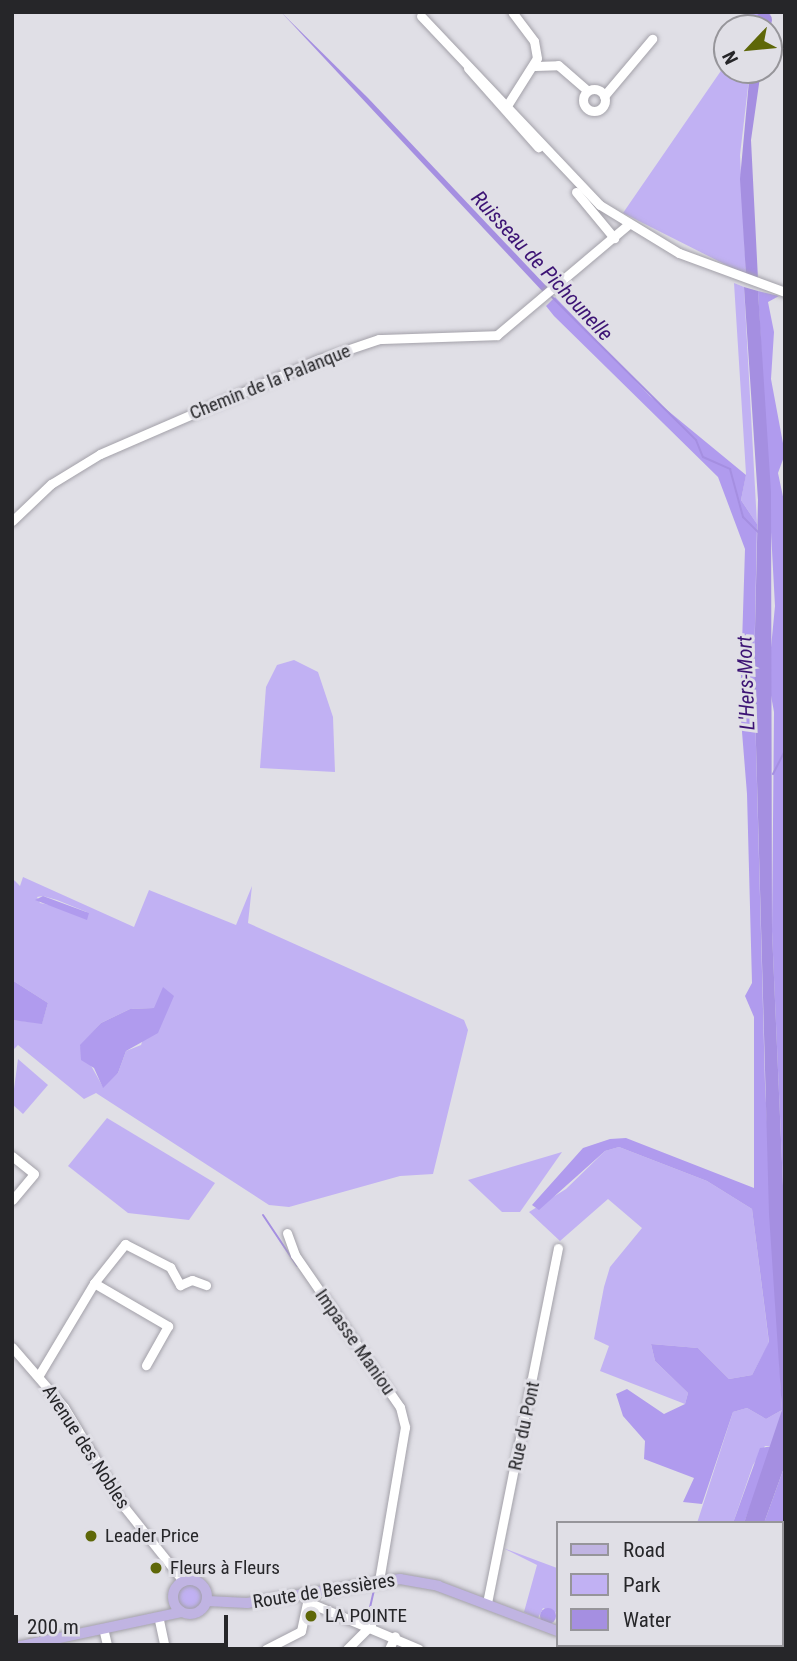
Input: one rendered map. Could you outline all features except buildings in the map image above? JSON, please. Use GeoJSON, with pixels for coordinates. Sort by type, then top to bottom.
{"type":"FeatureCollection","features":[{"type":"Feature","properties":{"kind":"main road","name":"Route de Bessières"},"geometry":{"type":"LineString","coordinates":[[207,1601],[234,1604],[308,1598],[379,1580],[416,1580],[487,1603],[556,1631]]}},
{"type":"Feature","properties":{"kind":"main road"},"geometry":{"type":"LineString","coordinates":[[12,1648],[104,1632],[159,1620],[181,1612],[197,1613],[207,1601],[203,1586],[183,1581],[159,1620]]}},
{"type":"Feature","properties":{"kind":"main road"},"geometry":{"type":"LineString","coordinates":[[173,1599],[181,1612]]}},
{"type":"Feature","properties":{"kind":"street"},"geometry":{"type":"LineString","coordinates":[[500,98],[522,81],[535,66],[534,41],[512,12]]}},
{"type":"Feature","properties":{"kind":"street"},"geometry":{"type":"LineString","coordinates":[[420,14],[500,98],[614,238]]}},
{"type":"Feature","properties":{"kind":"street"},"geometry":{"type":"LineString","coordinates":[[587,90],[583,104],[590,111],[603,106],[604,96],[652,39]]}},
{"type":"Feature","properties":{"kind":"street"},"geometry":{"type":"LineString","coordinates":[[535,66],[558,65],[587,90],[604,96]]}},
{"type":"Feature","properties":{"kind":"street"},"geometry":{"type":"LineString","coordinates":[[510,103],[522,81]]}},
{"type":"Feature","properties":{"kind":"street"},"geometry":{"type":"LineString","coordinates":[[500,98],[510,103],[559,169],[615,215],[726,272],[780,290]]}},
{"type":"Feature","properties":{"kind":"street","name":"Chemin de la Palanque"},"geometry":{"type":"LineString","coordinates":[[12,521],[51,484],[100,454],[300,367],[379,339],[497,335],[554,292],[629,223]]}},
{"type":"Feature","properties":{"kind":"street"},"geometry":{"type":"LineString","coordinates":[[12,1156],[34,1174],[12,1200]]}},
{"type":"Feature","properties":{"kind":"street","name":"Impasse Maniou"},"geometry":{"type":"LineString","coordinates":[[287,1233],[295,1255],[400,1407],[405,1427],[379,1580]]}},
{"type":"Feature","properties":{"kind":"street"},"geometry":{"type":"LineString","coordinates":[[39,1375],[94,1283],[125,1244],[170,1267],[180,1285],[192,1280],[206,1285]]}},
{"type":"Feature","properties":{"kind":"street","name":"Rue du Pont"},"geometry":{"type":"LineString","coordinates":[[487,1603],[558,1248]]}},
{"type":"Feature","properties":{"kind":"street"},"geometry":{"type":"LineString","coordinates":[[94,1283],[167,1326],[146,1364]]}},
{"type":"Feature","properties":{"kind":"street","name":"Avenue des Nobles"},"geometry":{"type":"LineString","coordinates":[[12,1347],[39,1375],[125,1508],[183,1581]]}},
{"type":"Feature","properties":{"kind":"street"},"geometry":{"type":"LineString","coordinates":[[266,1649],[298,1635],[308,1598],[419,1649]]}},
{"type":"Feature","properties":{"kind":"street"},"geometry":{"type":"LineString","coordinates":[[159,1620],[165,1649]]}},
{"type":"Feature","properties":{"kind":"street"},"geometry":{"type":"LineString","coordinates":[[348,1649],[371,1625]]}},
{"type":"Feature","properties":{"kind":"street"},"geometry":{"type":"LineString","coordinates":[[104,1632],[108,1649]]}},
{"type":"Feature","properties":{"kind":"street"},"geometry":{"type":"LineString","coordinates":[[389,1649],[395,1636]]}},
{"type":"Feature","properties":{"kind":"green space"},"geometry":{"type":"Polygon","coordinates":[[[713,82],[748,84],[740,155],[746,275],[623,213],[713,82]]]}},
{"type":"Feature","properties":{"kind":"green space"},"geometry":{"type":"Polygon","coordinates":[[[734,283],[744,287],[757,524],[741,500],[746,474],[734,283]]]}},
{"type":"Feature","properties":{"kind":"green space"},"geometry":{"type":"Polygon","coordinates":[[[294,660],[318,672],[333,717],[335,772],[260,768],[266,687],[277,665],[294,660]]]}},
{"type":"Feature","properties":{"kind":"green space"},"geometry":{"type":"Polygon","coordinates":[[[23,877],[134,927],[149,890],[236,925],[252,886],[248,923],[464,1020],[468,1030],[433,1174],[400,1176],[289,1207],[269,1205],[96,1093],[84,1099],[18,1045],[12,1051],[12,1020],[42,1023],[48,1003],[12,980],[12,878],[20,886],[23,877]],[[37,897],[40,903],[89,913],[57,900],[37,897]],[[154,1008],[130,1009],[101,1023],[80,1046],[103,1087],[118,1073],[126,1051],[141,1045],[154,1008]]]}},
{"type":"Feature","properties":{"kind":"green space"},"geometry":{"type":"Polygon","coordinates":[[[18,1059],[48,1085],[23,1114],[12,1104],[18,1059]]]}},
{"type":"Feature","properties":{"kind":"green space"},"geometry":{"type":"Polygon","coordinates":[[[107,1118],[215,1183],[189,1220],[128,1213],[68,1166],[107,1118]]]}},
{"type":"Feature","properties":{"kind":"green space"},"geometry":{"type":"Polygon","coordinates":[[[619,1147],[707,1181],[752,1209],[769,1343],[752,1375],[729,1379],[698,1348],[651,1344],[655,1361],[688,1393],[685,1404],[600,1371],[609,1346],[594,1339],[604,1287],[610,1267],[642,1228],[608,1199],[560,1241],[529,1212],[566,1189],[605,1151],[619,1147]]]}},
{"type":"Feature","properties":{"kind":"green space"},"geometry":{"type":"Polygon","coordinates":[[[562,1152],[520,1212],[502,1212],[468,1180],[562,1152]]]}},
{"type":"Feature","properties":{"kind":"green space"},"geometry":{"type":"Polygon","coordinates":[[[747,1408],[766,1419],[782,1410],[773,1446],[765,1446],[753,1465],[734,1521],[698,1521],[733,1412],[747,1408]]]}},
{"type":"Feature","properties":{"kind":"green space"},"geometry":{"type":"Polygon","coordinates":[[[503,1548],[556,1568],[556,1613],[543,1608],[538,1618],[524,1612],[537,1565],[503,1548]]]}},
{"type":"Feature","properties":{"kind":"green space"},"geometry":{"type":"Polygon","coordinates":[[[785,1549],[785,1610],[783,1584],[785,1549]]]}},
{"type":"Feature","properties":{"kind":"green space"},"geometry":{"type":"Polygon","coordinates":[[[191,1584],[200,1588],[204,1597],[200,1606],[191,1610],[182,1606],[178,1597],[182,1588],[191,1584]]]}},
{"type":"Feature","properties":{"kind":"shaded area"},"geometry":{"type":"Polygon","coordinates":[[[758,291],[779,296],[768,302],[774,332],[771,379],[785,454],[778,473],[785,506],[785,1232],[772,931],[774,712],[768,679],[775,606],[758,291]]]}},
{"type":"Feature","properties":{"kind":"shaded area"},"geometry":{"type":"Polygon","coordinates":[[[555,297],[650,396],[746,475],[741,500],[757,524],[754,672],[765,1084],[782,1410],[766,1419],[747,1408],[733,1412],[702,1504],[683,1502],[694,1478],[644,1459],[645,1441],[623,1416],[616,1394],[627,1389],[664,1414],[685,1404],[688,1393],[655,1361],[651,1344],[698,1348],[729,1379],[752,1375],[769,1342],[752,1209],[707,1181],[619,1147],[605,1151],[539,1210],[532,1205],[583,1148],[610,1139],[626,1138],[754,1188],[754,1017],[745,996],[752,983],[747,794],[740,707],[745,549],[718,477],[554,316],[546,306],[555,297]]]}},
{"type":"Feature","properties":{"kind":"shaded area"},"geometry":{"type":"Polygon","coordinates":[[[43,896],[89,913],[87,920],[35,900],[43,896]]]}},
{"type":"Feature","properties":{"kind":"shaded area"},"geometry":{"type":"Polygon","coordinates":[[[12,980],[48,1003],[42,1024],[12,1020],[12,980]]]}},
{"type":"Feature","properties":{"kind":"shaded area"},"geometry":{"type":"Polygon","coordinates":[[[163,987],[174,996],[158,1033],[126,1051],[118,1073],[103,1088],[94,1068],[81,1060],[80,1045],[101,1023],[130,1009],[154,1008],[163,987]]]}},
{"type":"Feature","properties":{"kind":"shaded area"},"geometry":{"type":"Polygon","coordinates":[[[773,1446],[745,1521],[734,1521],[760,1448],[773,1446]]]}},
{"type":"Feature","properties":{"kind":"shaded area"},"geometry":{"type":"Polygon","coordinates":[[[785,1465],[783,1554],[783,1521],[765,1521],[785,1465]]]}},
{"type":"Feature","properties":{"kind":"shaded area"},"geometry":{"type":"Polygon","coordinates":[[[545,1608],[551,1608],[556,1616],[554,1622],[545,1624],[540,1619],[540,1613],[545,1608]]]}},
{"type":"Feature","properties":{"kind":"water"},"geometry":{"type":"Polygon","coordinates":[[[281,12],[368,98],[548,288],[544,293],[281,12]]]}},
{"type":"Feature","properties":{"kind":"water"},"geometry":{"type":"Polygon","coordinates":[[[749,84],[759,84],[751,140],[758,279],[746,275],[740,179],[749,84]]]}},
{"type":"Feature","properties":{"kind":"water"},"geometry":{"type":"Polygon","coordinates":[[[744,287],[758,291],[771,492],[772,931],[785,1232],[785,1465],[765,1521],[745,1521],[782,1410],[769,1214],[754,672],[758,500],[744,287]]]}},
{"type":"Feature","properties":{"kind":"waterway","name":"Ruisseau de Pichounelle"},"geometry":{"type":"LineString","coordinates":[[550,295],[696,440],[703,457],[730,469],[743,517],[758,532]]}},
{"type":"Feature","properties":{"kind":"waterway"},"geometry":{"type":"LineString","coordinates":[[773,774],[785,750]]}},
{"type":"Feature","properties":{"kind":"waterway"},"geometry":{"type":"LineString","coordinates":[[263,1215],[297,1266]]}},
{"type":"Feature","properties":{"kind":"waterway"},"geometry":{"type":"LineString","coordinates":[[368,1616],[374,1589]]}},
{"type":"Feature","properties":{"kind":"place","name":"Leader Price"},"geometry":{"type":"Point","coordinates":[91,1536]}},
{"type":"Feature","properties":{"kind":"place","name":"Fleurs à Fleurs"},"geometry":{"type":"Point","coordinates":[156,1568]}},
{"type":"Feature","properties":{"kind":"place","name":"LA POINTE"},"geometry":{"type":"Point","coordinates":[311,1616]}},
{"type":"Feature","properties":{"kind":"water label","name":"L'Hers-Mort"},"geometry":{"type":"Point","coordinates":[746,683]}}]}
